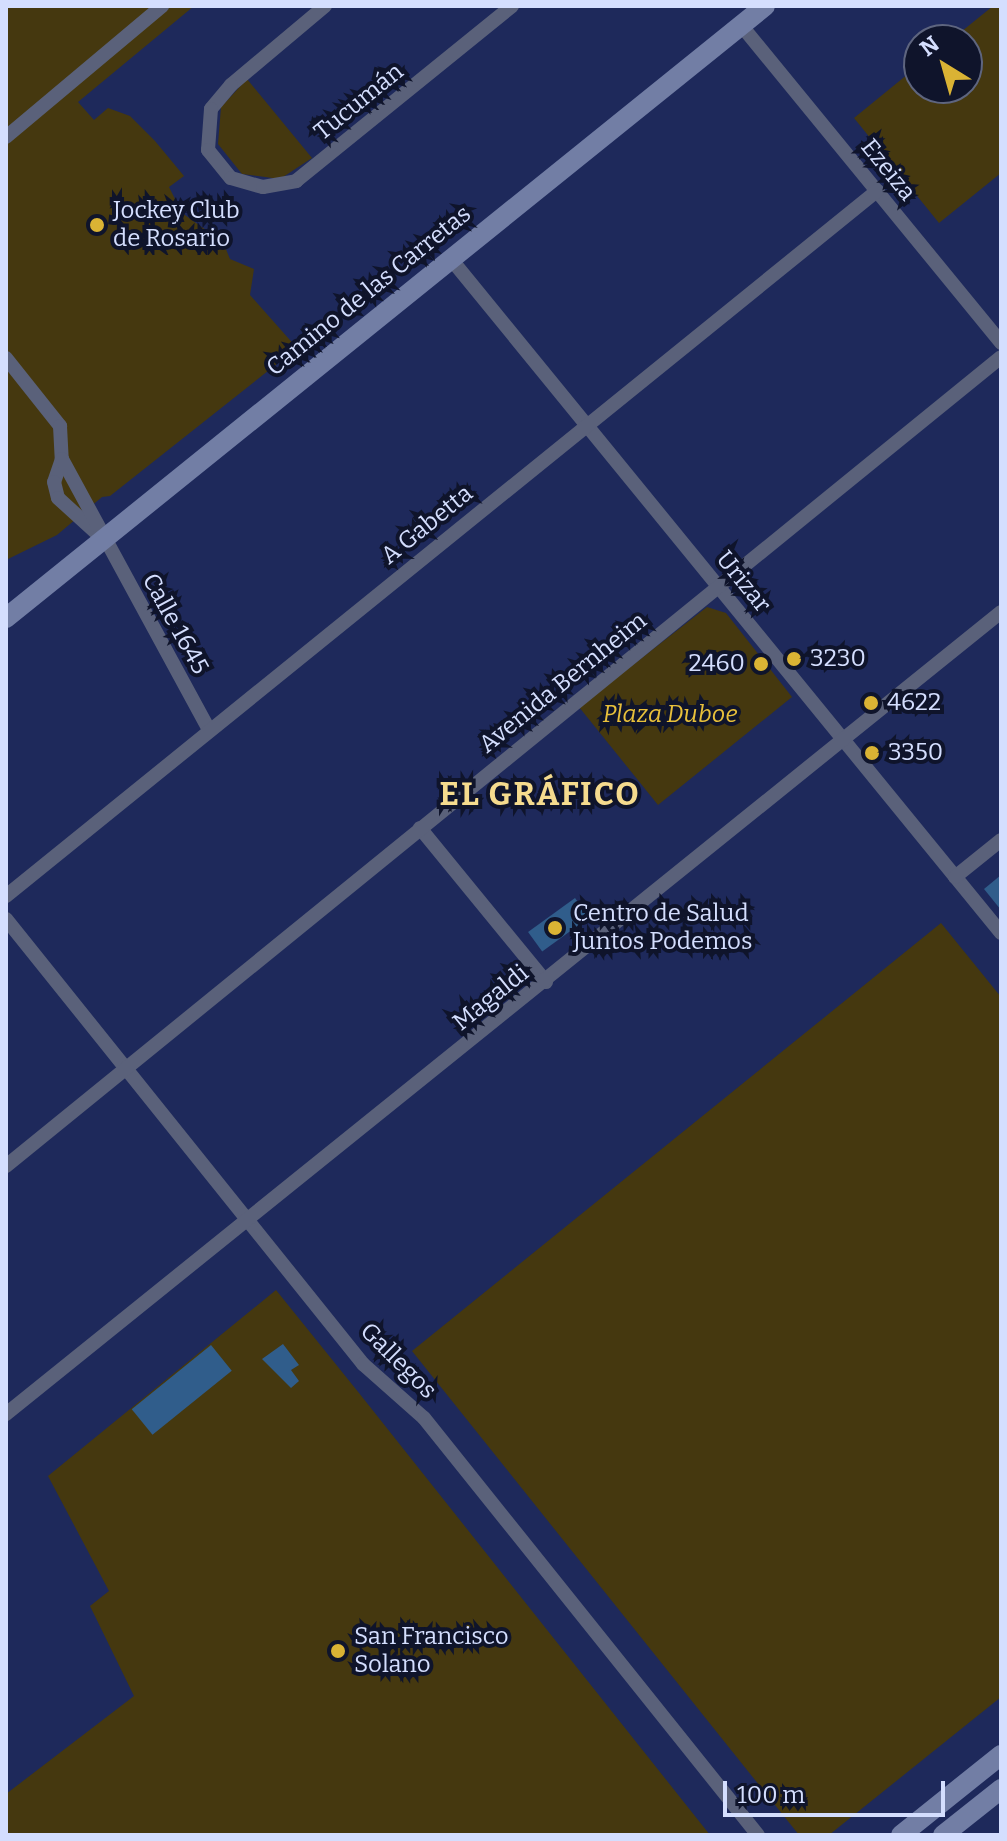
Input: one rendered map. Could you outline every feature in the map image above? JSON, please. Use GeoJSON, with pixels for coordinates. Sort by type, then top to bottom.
{"type":"FeatureCollection","features":[{"type":"Feature","properties":{"kind":"street"},"geometry":{"type":"LineString","coordinates":[[6,137],[162,6]]}},
{"type":"Feature","properties":{"kind":"street","name":"Tucumán"},"geometry":{"type":"LineString","coordinates":[[325,6],[216,100],[206,140],[220,171],[263,187],[296,181],[512,6]]}},
{"type":"Feature","properties":{"kind":"street","name":"Camino de las Carretas"},"geometry":{"type":"LineString","coordinates":[[6,618],[765,6]]}},
{"type":"Feature","properties":{"kind":"street","name":"Ezeiza"},"geometry":{"type":"LineString","coordinates":[[741,25],[1001,343]]}},
{"type":"Feature","properties":{"kind":"street","name":"A Gabetta"},"geometry":{"type":"LineString","coordinates":[[6,896],[877,191]]}},
{"type":"Feature","properties":{"kind":"street","name":"Urizar"},"geometry":{"type":"LineString","coordinates":[[451,259],[1001,933]]}},
{"type":"Feature","properties":{"kind":"street","name":"Avenida Bernheim"},"geometry":{"type":"LineString","coordinates":[[6,1166],[1001,357]]}},
{"type":"Feature","properties":{"kind":"street"},"geometry":{"type":"LineString","coordinates":[[6,358],[60,426],[62,459],[54,482],[58,498],[103,539]]}},
{"type":"Feature","properties":{"kind":"street"},"geometry":{"type":"LineString","coordinates":[[62,459],[92,505],[103,539]]}},
{"type":"Feature","properties":{"kind":"street","name":"Calle 1645"},"geometry":{"type":"LineString","coordinates":[[103,539],[209,730]]}},
{"type":"Feature","properties":{"kind":"street","name":"Magaldi"},"geometry":{"type":"LineString","coordinates":[[6,1414],[249,1222],[1001,612]]}},
{"type":"Feature","properties":{"kind":"street"},"geometry":{"type":"LineString","coordinates":[[420,828],[546,982]]}},
{"type":"Feature","properties":{"kind":"street"},"geometry":{"type":"LineString","coordinates":[[955,877],[1001,840]]}},
{"type":"Feature","properties":{"kind":"street","name":"Gallegos"},"geometry":{"type":"LineString","coordinates":[[6,919],[363,1364],[424,1418],[758,1835]]}},
{"type":"Feature","properties":{"kind":"street"},"geometry":{"type":"LineString","coordinates":[[901,1835],[1001,1755]]}},
{"type":"Feature","properties":{"kind":"street"},"geometry":{"type":"LineString","coordinates":[[943,1835],[1001,1789]]}},
{"type":"Feature","properties":{"kind":"green space","name":"Jockey Club de Rosario"},"geometry":{"type":"Polygon","coordinates":[[[6,6],[194,6],[78,102],[94,120],[108,108],[130,116],[155,141],[184,176],[169,187],[182,213],[223,242],[230,259],[254,269],[250,295],[297,348],[57,535],[6,560],[6,6]]]}},
{"type":"Feature","properties":{"kind":"green space"},"geometry":{"type":"Polygon","coordinates":[[[993,6],[1001,6],[1001,173],[939,223],[854,118],[903,78],[903,104],[983,104],[983,24],[971,24],[993,6]]]}},
{"type":"Feature","properties":{"kind":"green space"},"geometry":{"type":"Polygon","coordinates":[[[247,79],[312,158],[280,179],[242,174],[218,144],[221,107],[247,79]]]}},
{"type":"Feature","properties":{"kind":"green space","name":"Plaza Duboe"},"geometry":{"type":"Polygon","coordinates":[[[707,607],[726,613],[792,697],[658,805],[579,707],[707,607]]]}},
{"type":"Feature","properties":{"kind":"green space"},"geometry":{"type":"Polygon","coordinates":[[[941,923],[1001,997],[1001,1697],[829,1835],[799,1835],[412,1351],[941,923]]]}},
{"type":"Feature","properties":{"kind":"green space","name":"San Francisco Solano"},"geometry":{"type":"Polygon","coordinates":[[[276,1290],[710,1835],[6,1835],[6,1794],[134,1696],[90,1606],[109,1591],[48,1476],[276,1290]]]}},
{"type":"Feature","properties":{"kind":"building"},"geometry":{"type":"Polygon","coordinates":[[[1001,875],[1001,910],[984,889],[1001,875]]]}},
{"type":"Feature","properties":{"kind":"building"},"geometry":{"type":"Polygon","coordinates":[[[575,898],[589,917],[542,952],[528,932],[575,898]]]}},
{"type":"Feature","properties":{"kind":"building"},"geometry":{"type":"Polygon","coordinates":[[[283,1344],[299,1365],[291,1370],[299,1381],[291,1388],[262,1359],[283,1344]]]}},
{"type":"Feature","properties":{"kind":"building"},"geometry":{"type":"Polygon","coordinates":[[[211,1345],[232,1371],[152,1435],[132,1409],[211,1345]]]}},
{"type":"Feature","properties":{"kind":"place","name":"Jockey Club de Rosario"},"geometry":{"type":"Point","coordinates":[97,225]}},
{"type":"Feature","properties":{"kind":"place","name":"3230"},"geometry":{"type":"Point","coordinates":[794,659]}},
{"type":"Feature","properties":{"kind":"place","name":"2460"},"geometry":{"type":"Point","coordinates":[761,664]}},
{"type":"Feature","properties":{"kind":"place","name":"4622"},"geometry":{"type":"Point","coordinates":[871,703]}},
{"type":"Feature","properties":{"kind":"place","name":"3350"},"geometry":{"type":"Point","coordinates":[872,753]}},
{"type":"Feature","properties":{"kind":"place","name":"Centro de Salud Juntos Podemos"},"geometry":{"type":"Point","coordinates":[555,928]}},
{"type":"Feature","properties":{"kind":"place","name":"San Francisco Solano"},"geometry":{"type":"Point","coordinates":[338,1651]}},
{"type":"Feature","properties":{"kind":"district","name":"EL GRÁFICO"},"geometry":{"type":"Point","coordinates":[540,794]}}]}
